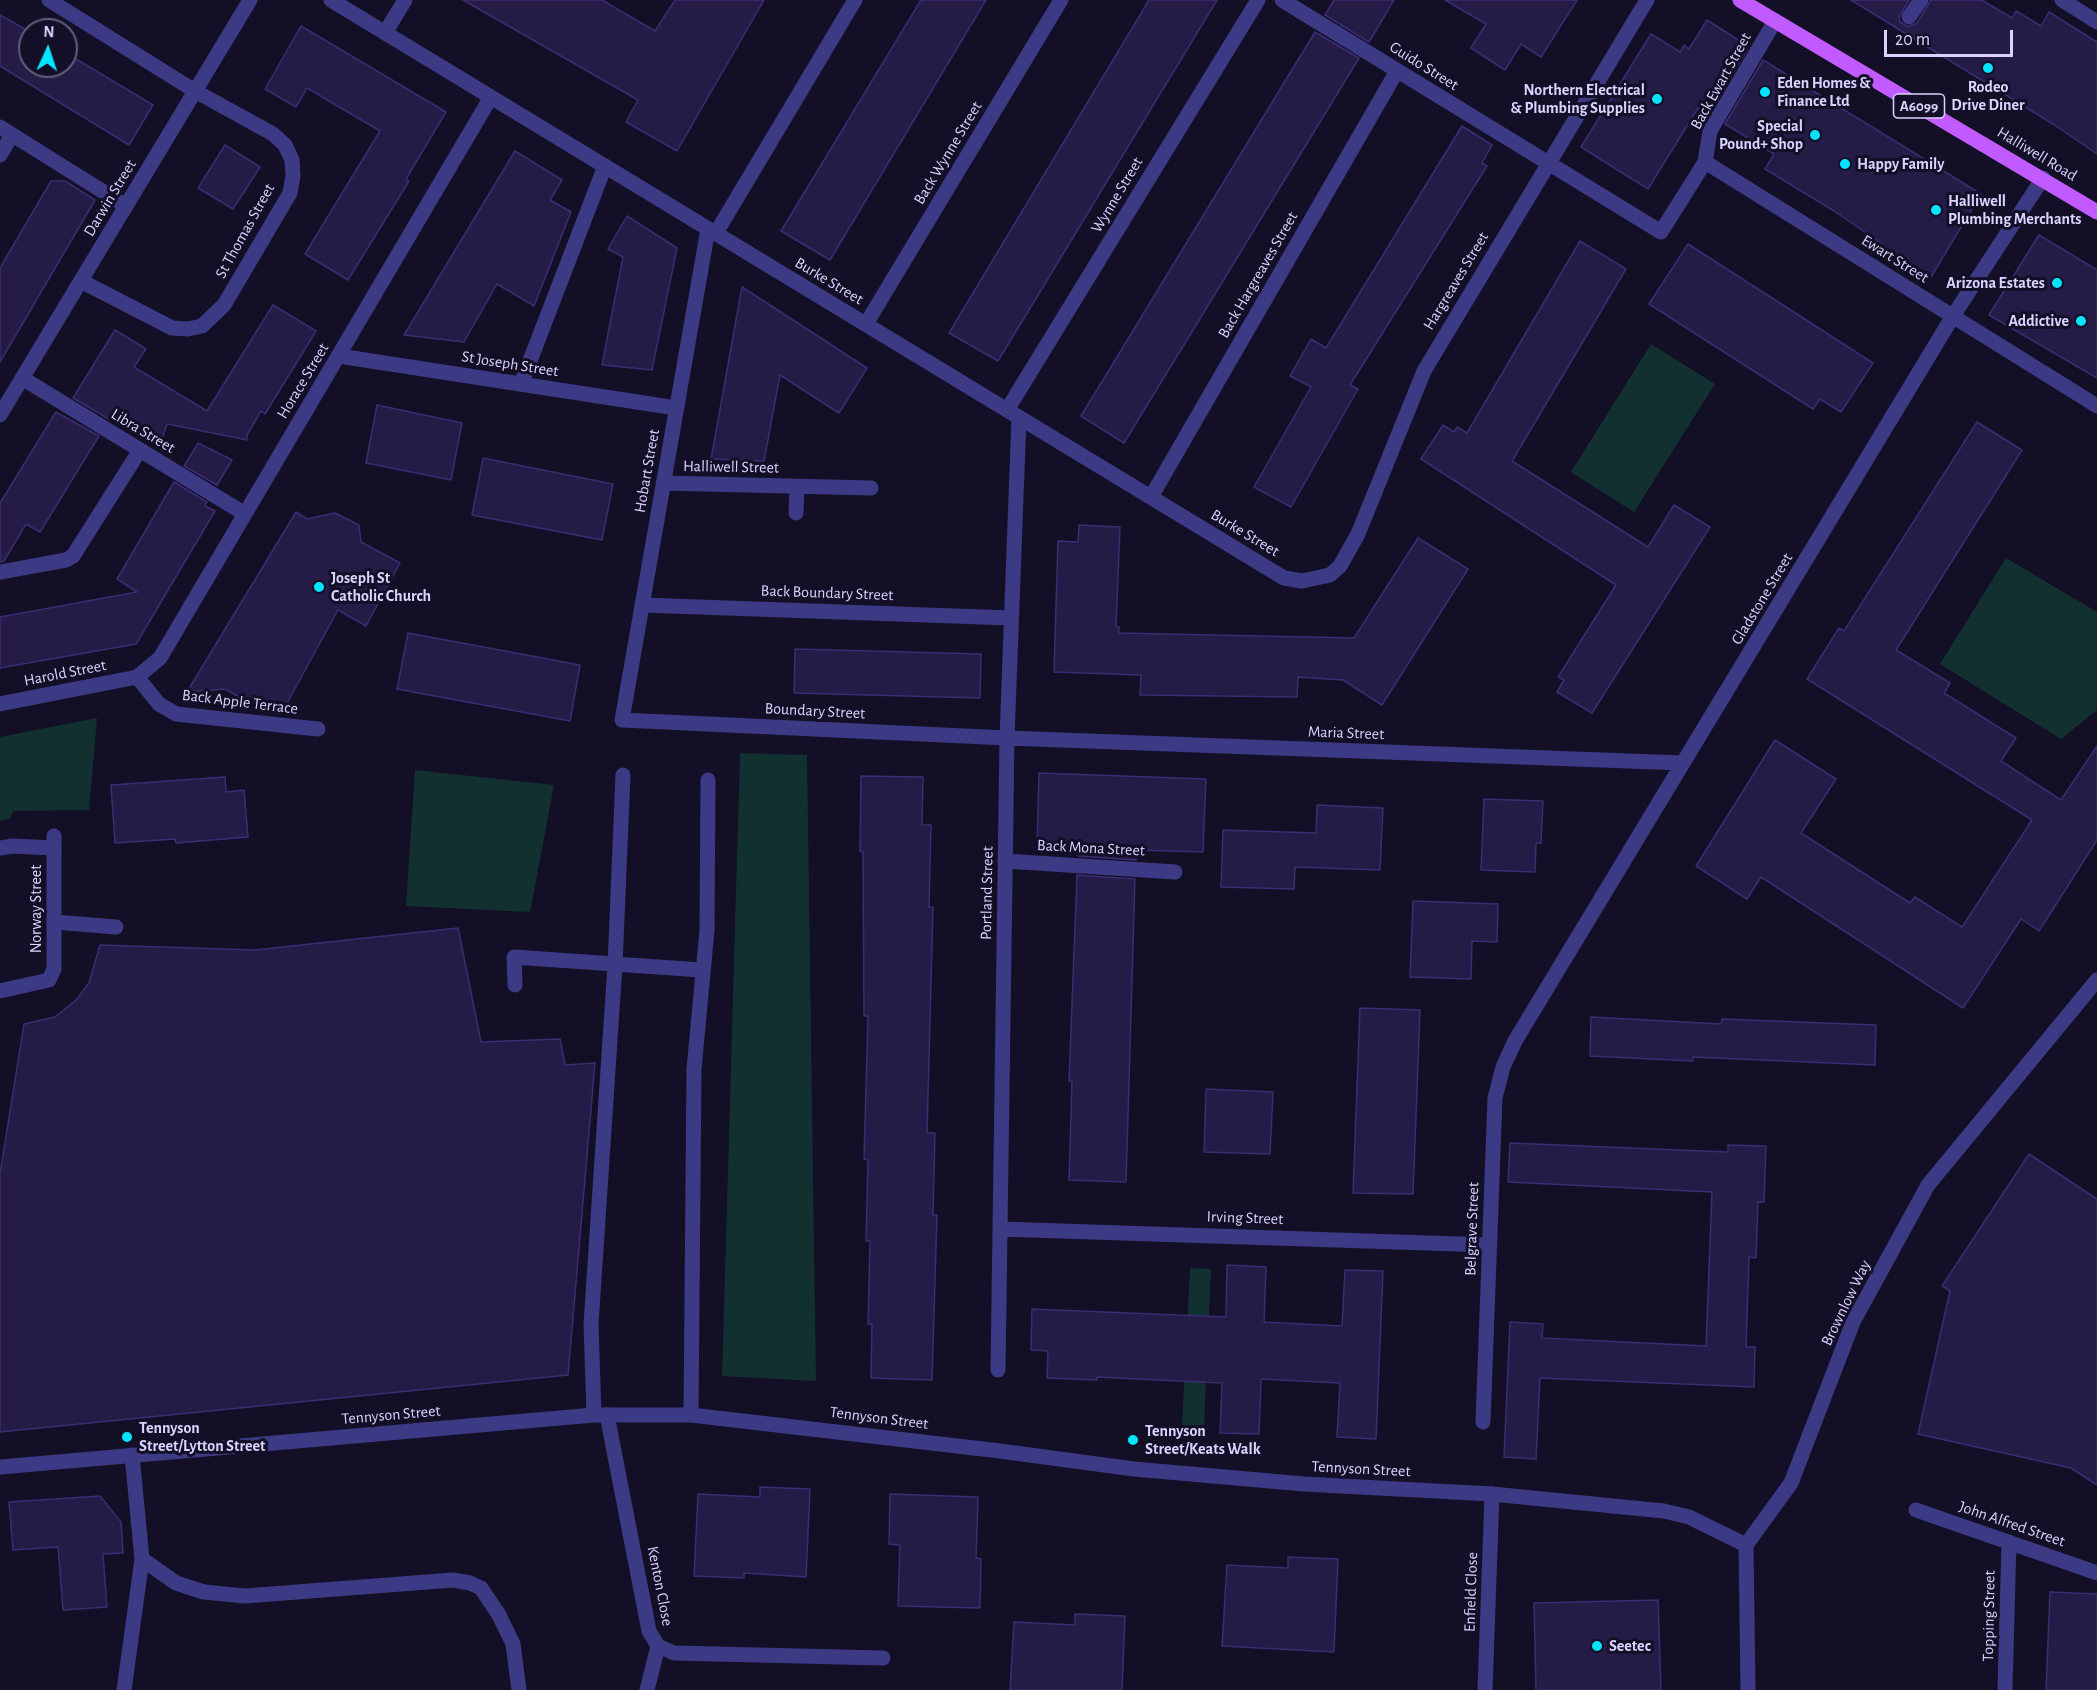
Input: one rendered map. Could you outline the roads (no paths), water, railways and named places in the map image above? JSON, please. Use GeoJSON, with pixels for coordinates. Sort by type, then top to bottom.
{"type":"FeatureCollection","features":[{"type":"Feature","properties":{"kind":"main road","name":"Halliwell Road"},"geometry":{"type":"LineString","coordinates":[[1740,0],[2097,212]]}},
{"type":"Feature","properties":{"kind":"street","name":"St Thomas Street"},"geometry":{"type":"LineString","coordinates":[[49,0],[195,91],[273,134],[285,145],[292,160],[293,176],[290,193],[224,305],[202,326],[188,329],[172,328],[81,281]]}},
{"type":"Feature","properties":{"kind":"street","name":"Darwin Street"},"geometry":{"type":"LineString","coordinates":[[0,415],[250,0]]}},
{"type":"Feature","properties":{"kind":"street","name":"Burke Street"},"geometry":{"type":"LineString","coordinates":[[332,0],[1284,578],[1312,581]]}},
{"type":"Feature","properties":{"kind":"street"},"geometry":{"type":"LineString","coordinates":[[385,33],[405,0]]}},
{"type":"Feature","properties":{"kind":"street","name":"Hobart Street"},"geometry":{"type":"LineString","coordinates":[[622,720],[676,408],[712,231],[855,0]]}},
{"type":"Feature","properties":{"kind":"street","name":"Back Wynne Street"},"geometry":{"type":"LineString","coordinates":[[866,324],[1061,0]]}},
{"type":"Feature","properties":{"kind":"street","name":"Wynne Street"},"geometry":{"type":"LineString","coordinates":[[1013,413],[1258,0]]}},
{"type":"Feature","properties":{"kind":"street","name":"Guido Street"},"geometry":{"type":"LineString","coordinates":[[1282,0],[1547,163]]}},
{"type":"Feature","properties":{"kind":"street","name":"Hargreaves Street"},"geometry":{"type":"LineString","coordinates":[[1312,581],[1330,575],[1341,566],[1358,534],[1424,371],[1647,0]]}},
{"type":"Feature","properties":{"kind":"street"},"geometry":{"type":"LineString","coordinates":[[1910,17],[1921,0]]}},
{"type":"Feature","properties":{"kind":"street"},"geometry":{"type":"LineString","coordinates":[[2062,0],[2097,22]]}},
{"type":"Feature","properties":{"kind":"street","name":"Back Ewart Street"},"geometry":{"type":"LineString","coordinates":[[1547,163],[1661,232],[1705,162],[1710,131],[1775,21]]}},
{"type":"Feature","properties":{"kind":"street","name":"Back Hargreaves Street"},"geometry":{"type":"LineString","coordinates":[[1151,497],[1397,71]]}},
{"type":"Feature","properties":{"kind":"street","name":"Horace Street"},"geometry":{"type":"LineString","coordinates":[[137,677],[160,658],[491,97]]}},
{"type":"Feature","properties":{"kind":"street"},"geometry":{"type":"LineString","coordinates":[[0,156],[6,131],[126,206]]}},
{"type":"Feature","properties":{"kind":"street","name":"Ewart Street"},"geometry":{"type":"LineString","coordinates":[[1705,162],[2097,406]]}},
{"type":"Feature","properties":{"kind":"street"},"geometry":{"type":"LineString","coordinates":[[521,384],[605,166]]}},
{"type":"Feature","properties":{"kind":"street","name":"Gladstone Street"},"geometry":{"type":"LineString","coordinates":[[1515,1041],[1953,316],[2043,178]]}},
{"type":"Feature","properties":{"kind":"street","name":"St Joseph Street"},"geometry":{"type":"LineString","coordinates":[[339,356],[676,408]]}},
{"type":"Feature","properties":{"kind":"street","name":"Libra Street"},"geometry":{"type":"LineString","coordinates":[[22,378],[245,514]]}},
{"type":"Feature","properties":{"kind":"street","name":"Portland Street"},"geometry":{"type":"LineString","coordinates":[[998,1370],[1013,413]]}},
{"type":"Feature","properties":{"kind":"street"},"geometry":{"type":"LineString","coordinates":[[0,572],[66,560],[73,556],[140,450]]}},
{"type":"Feature","properties":{"kind":"street","name":"Halliwell Street"},"geometry":{"type":"LineString","coordinates":[[663,483],[871,489]]}},
{"type":"Feature","properties":{"kind":"street","name":"Halliwell Street"},"geometry":{"type":"LineString","coordinates":[[796,513],[797,487]]}},
{"type":"Feature","properties":{"kind":"street","name":"Back Boundary Street"},"geometry":{"type":"LineString","coordinates":[[642,605],[1011,618]]}},
{"type":"Feature","properties":{"kind":"street","name":"Harold Street"},"geometry":{"type":"LineString","coordinates":[[0,704],[137,677]]}},
{"type":"Feature","properties":{"kind":"street","name":"Back Apple Terrace"},"geometry":{"type":"LineString","coordinates":[[137,677],[159,704],[176,714],[318,729]]}},
{"type":"Feature","properties":{"kind":"street","name":"Boundary Street"},"geometry":{"type":"LineString","coordinates":[[622,720],[1007,738]]}},
{"type":"Feature","properties":{"kind":"street","name":"Maria Street"},"geometry":{"type":"LineString","coordinates":[[1007,738],[1683,763]]}},
{"type":"Feature","properties":{"kind":"street","name":"Kenton Close"},"geometry":{"type":"LineString","coordinates":[[623,775],[615,965],[591,1324],[601,1415],[648,1631],[658,1646],[674,1653],[883,1658]]}},
{"type":"Feature","properties":{"kind":"street"},"geometry":{"type":"LineString","coordinates":[[691,1415],[694,1069],[706,930],[708,780]]}},
{"type":"Feature","properties":{"kind":"street","name":"Norway Street"},"geometry":{"type":"LineString","coordinates":[[0,848],[54,842],[54,969],[49,980],[0,991]]}},
{"type":"Feature","properties":{"kind":"street","name":"Back Mona Street"},"geometry":{"type":"LineString","coordinates":[[1005,861],[1175,872]]}},
{"type":"Feature","properties":{"kind":"street"},"geometry":{"type":"LineString","coordinates":[[54,922],[116,927]]}},
{"type":"Feature","properties":{"kind":"street"},"geometry":{"type":"LineString","coordinates":[[515,985],[514,957],[701,970]]}},
{"type":"Feature","properties":{"kind":"street","name":"Brownlow Way"},"geometry":{"type":"LineString","coordinates":[[1746,1545],[1791,1483],[1853,1322],[1928,1185],[2097,980]]}},
{"type":"Feature","properties":{"kind":"street","name":"Belgrave Street"},"geometry":{"type":"LineString","coordinates":[[1482,1422],[1495,1098],[1503,1067],[1515,1041]]}},
{"type":"Feature","properties":{"kind":"street","name":"Irving Street"},"geometry":{"type":"LineString","coordinates":[[1000,1229],[1489,1245]]}},
{"type":"Feature","properties":{"kind":"street","name":"Tennyson Street"},"geometry":{"type":"LineString","coordinates":[[0,1467],[601,1415],[691,1415],[1146,1470],[1304,1484],[1492,1494],[1664,1511],[1689,1517],[1746,1545]]}},
{"type":"Feature","properties":{"kind":"street"},"geometry":{"type":"LineString","coordinates":[[124,1690],[142,1559],[132,1455]]}},
{"type":"Feature","properties":{"kind":"street","name":"Enfield Close"},"geometry":{"type":"LineString","coordinates":[[1485,1690],[1492,1494]]}},
{"type":"Feature","properties":{"kind":"street","name":"John Alfred Street"},"geometry":{"type":"LineString","coordinates":[[1916,1510],[2097,1573]]}},
{"type":"Feature","properties":{"kind":"street","name":"Topping Street"},"geometry":{"type":"LineString","coordinates":[[2005,1690],[2009,1542]]}},
{"type":"Feature","properties":{"kind":"street"},"geometry":{"type":"LineString","coordinates":[[1746,1545],[1748,1690]]}},
{"type":"Feature","properties":{"kind":"street"},"geometry":{"type":"LineString","coordinates":[[142,1559],[176,1583],[204,1592],[244,1596],[453,1580],[470,1583],[480,1588],[489,1599],[513,1644],[519,1690]]}},
{"type":"Feature","properties":{"kind":"street"},"geometry":{"type":"LineString","coordinates":[[647,1690],[658,1646]]}},
{"type":"Feature","properties":{"kind":"place","name":"Rodeo Drive Diner"},"geometry":{"type":"Point","coordinates":[1988,68]}},
{"type":"Feature","properties":{"kind":"place","name":"Eden Homes & Finance Ltd"},"geometry":{"type":"Point","coordinates":[1765,92]}},
{"type":"Feature","properties":{"kind":"place","name":"Northern Electrical & Plumbing Supplies"},"geometry":{"type":"Point","coordinates":[1657,99]}},
{"type":"Feature","properties":{"kind":"place","name":"Special Pound+ Shop"},"geometry":{"type":"Point","coordinates":[1815,135]}},
{"type":"Feature","properties":{"kind":"place","name":"Happy Family"},"geometry":{"type":"Point","coordinates":[1845,164]}},
{"type":"Feature","properties":{"kind":"place","name":"Halliwell Plumbing Merchants"},"geometry":{"type":"Point","coordinates":[1936,210]}},
{"type":"Feature","properties":{"kind":"place","name":"Arizona Estates"},"geometry":{"type":"Point","coordinates":[2057,283]}},
{"type":"Feature","properties":{"kind":"place","name":"Addictive"},"geometry":{"type":"Point","coordinates":[2081,321]}},
{"type":"Feature","properties":{"kind":"place","name":"Joseph St Catholic Church"},"geometry":{"type":"Point","coordinates":[319,587]}},
{"type":"Feature","properties":{"kind":"place","name":"Tennyson Street/Lytton Street"},"geometry":{"type":"Point","coordinates":[127,1437]}},
{"type":"Feature","properties":{"kind":"place","name":"Tennyson Street/Keats Walk"},"geometry":{"type":"Point","coordinates":[1133,1440]}},
{"type":"Feature","properties":{"kind":"place","name":"Seetec"},"geometry":{"type":"Point","coordinates":[1597,1646]}}]}
